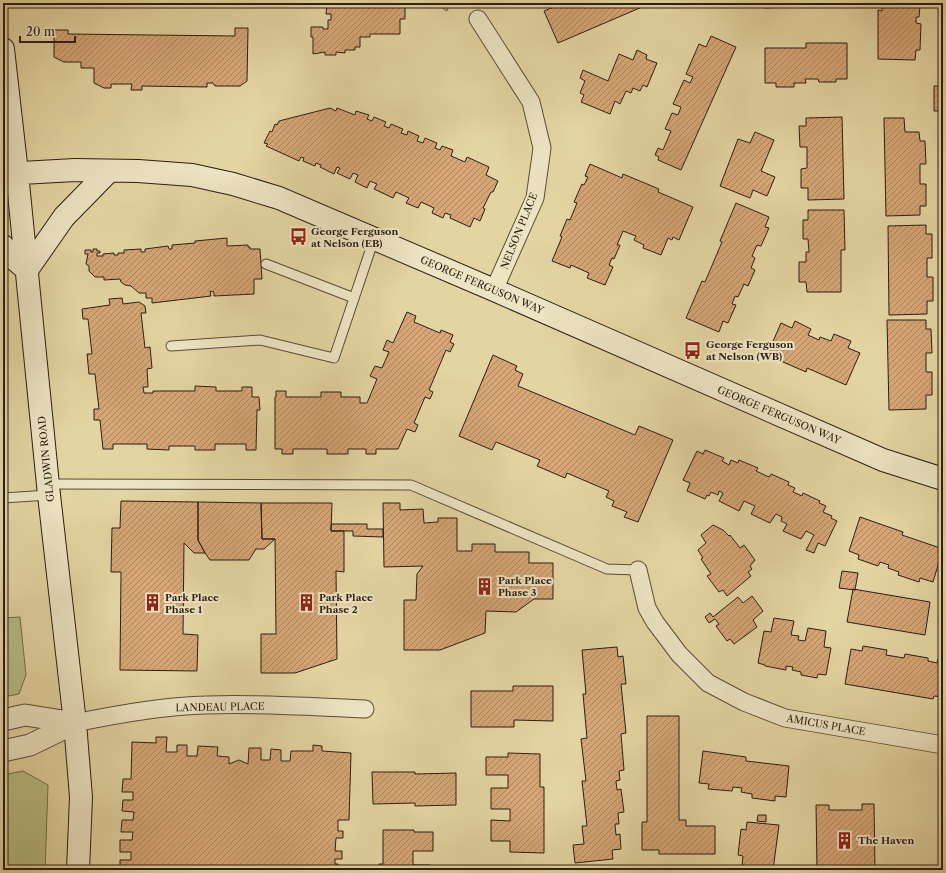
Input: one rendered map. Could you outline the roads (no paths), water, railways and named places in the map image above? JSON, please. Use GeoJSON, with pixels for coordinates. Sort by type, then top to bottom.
{"type":"FeatureCollection","features":[{"type":"Feature","properties":{"kind":"main road","name":"GLADWIN ROAD"},"geometry":{"type":"LineString","coordinates":[[3,59],[10,174],[27,270],[49,490],[75,723],[81,797],[78,870]]}},
{"type":"Feature","properties":{"kind":"main road","name":"GEORGE FERGUSON WAY"},"geometry":{"type":"LineString","coordinates":[[10,174],[75,170],[138,171],[192,175],[233,184],[279,198],[883,460],[943,479]]}},
{"type":"Feature","properties":{"kind":"main road"},"geometry":{"type":"LineString","coordinates":[[3,246],[6,252],[27,270],[64,216],[109,171]]}},
{"type":"Feature","properties":{"kind":"street","name":"NELSON PLACE"},"geometry":{"type":"LineString","coordinates":[[478,18],[531,102],[542,148],[535,198],[494,290]]}},
{"type":"Feature","properties":{"kind":"street","name":"AMICUS PLACE"},"geometry":{"type":"LineString","coordinates":[[638,570],[647,608],[655,622],[679,654],[708,683],[744,702],[785,718],[943,745]]}},
{"type":"Feature","properties":{"kind":"street","name":"LANDEAU PLACE"},"geometry":{"type":"LineString","coordinates":[[75,723],[110,716],[174,707],[207,705],[365,709]]}},
{"type":"Feature","properties":{"kind":"street"},"geometry":{"type":"LineString","coordinates":[[3,720],[25,715],[75,723]]}},
{"type":"Feature","properties":{"kind":"street"},"geometry":{"type":"LineString","coordinates":[[3,751],[30,745],[75,723]]}},
{"type":"Feature","properties":{"kind":"lane"},"geometry":{"type":"LineString","coordinates":[[171,346],[260,340],[334,358],[374,239]]}},
{"type":"Feature","properties":{"kind":"lane"},"geometry":{"type":"LineString","coordinates":[[266,264],[354,298]]}},
{"type":"Feature","properties":{"kind":"lane"},"geometry":{"type":"LineString","coordinates":[[3,498],[49,490],[411,485],[607,569],[638,570]]}},
{"type":"Feature","properties":{"kind":"place","name":"George Ferguson at Nelson (EB)"},"geometry":{"type":"Point","coordinates":[298,237]}},
{"type":"Feature","properties":{"kind":"place","name":"George Ferguson at Nelson (WB)"},"geometry":{"type":"Point","coordinates":[693,350]}},
{"type":"Feature","properties":{"kind":"place","name":"Park Place Phase 3"},"geometry":{"type":"Point","coordinates":[485,586]}},
{"type":"Feature","properties":{"kind":"place","name":"Park Place Phase 1"},"geometry":{"type":"Point","coordinates":[152,603]}},
{"type":"Feature","properties":{"kind":"place","name":"Park Place Phase 2"},"geometry":{"type":"Point","coordinates":[306,603]}},
{"type":"Feature","properties":{"kind":"place","name":"The Haven"},"geometry":{"type":"Point","coordinates":[845,840]}}]}
